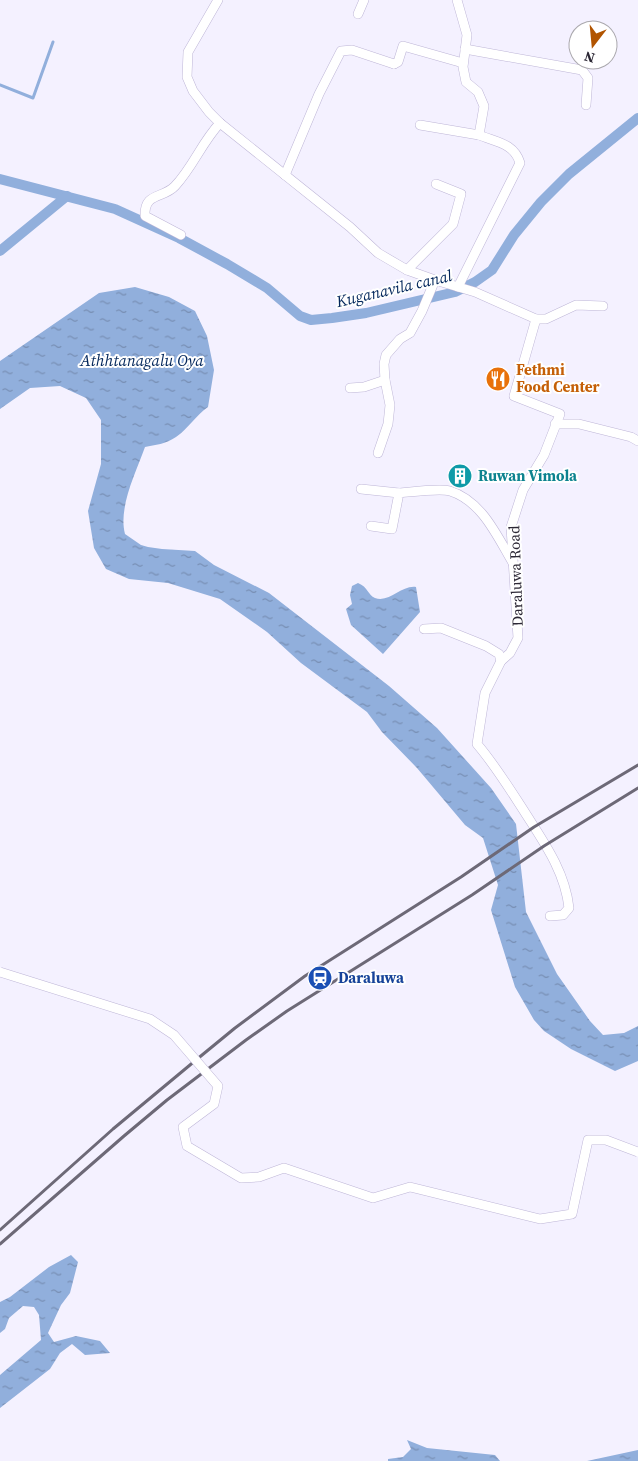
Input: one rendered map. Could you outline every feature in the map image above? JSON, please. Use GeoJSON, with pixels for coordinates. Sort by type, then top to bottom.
{"type":"FeatureCollection","features":[{"type":"Feature","properties":{"kind":"street"},"geometry":{"type":"LineString","coordinates":[[218,0],[188,52],[187,77],[194,91],[220,123],[350,227],[378,254],[407,270],[475,292],[536,319],[546,319],[576,305],[603,306]]}},
{"type":"Feature","properties":{"kind":"street"},"geometry":{"type":"LineString","coordinates":[[358,14],[364,0]]}},
{"type":"Feature","properties":{"kind":"street"},"geometry":{"type":"LineString","coordinates":[[457,0],[466,35],[463,63],[466,82],[478,92],[484,106],[479,135]]}},
{"type":"Feature","properties":{"kind":"street"},"geometry":{"type":"LineString","coordinates":[[285,176],[319,94],[341,51],[352,50],[394,64],[398,62],[403,46],[463,63]]}},
{"type":"Feature","properties":{"kind":"street"},"geometry":{"type":"LineString","coordinates":[[465,49],[582,70],[588,78],[586,104]]}},
{"type":"Feature","properties":{"kind":"street"},"geometry":{"type":"LineString","coordinates":[[181,234],[145,216],[145,208],[148,201],[174,188],[220,123]]}},
{"type":"Feature","properties":{"kind":"street"},"geometry":{"type":"LineString","coordinates":[[420,125],[479,135],[508,146],[517,153],[520,163],[458,287]]}},
{"type":"Feature","properties":{"kind":"street"},"geometry":{"type":"LineString","coordinates":[[407,270],[452,224],[460,204],[461,194],[436,184]]}},
{"type":"Feature","properties":{"kind":"street"},"geometry":{"type":"LineString","coordinates":[[378,453],[388,424],[390,405],[385,380],[384,364],[386,355],[400,339],[410,334],[422,311],[434,280]]}},
{"type":"Feature","properties":{"kind":"street"},"geometry":{"type":"LineString","coordinates":[[536,319],[514,396],[560,414],[555,424],[579,424],[631,437],[638,441]]}},
{"type":"Feature","properties":{"kind":"street"},"geometry":{"type":"LineString","coordinates":[[350,388],[364,387],[385,380]]}},
{"type":"Feature","properties":{"kind":"street","name":"Daraluwa Road"},"geometry":{"type":"LineString","coordinates":[[550,916],[563,914],[569,908],[568,897],[554,858],[494,764],[477,744],[485,693],[501,661],[510,653],[518,638],[511,527],[523,490],[544,455],[555,424]]}},
{"type":"Feature","properties":{"kind":"street"},"geometry":{"type":"LineString","coordinates":[[361,489],[399,493],[449,491],[468,501],[486,517],[514,565]]}},
{"type":"Feature","properties":{"kind":"street"},"geometry":{"type":"LineString","coordinates":[[371,526],[392,529],[399,493]]}},
{"type":"Feature","properties":{"kind":"street"},"geometry":{"type":"LineString","coordinates":[[424,629],[441,628],[486,646],[500,654],[501,661]]}},
{"type":"Feature","properties":{"kind":"street"},"geometry":{"type":"LineString","coordinates":[[0,972],[150,1019],[174,1035],[218,1086],[214,1104],[183,1127],[187,1146],[241,1178],[259,1177],[284,1168],[373,1198],[410,1186],[540,1220],[572,1214],[588,1140],[606,1140],[638,1152]]}},
{"type":"Feature","properties":{"kind":"water","name":"Athhtanagalu Oya"},"geometry":{"type":"Polygon","coordinates":[[[135,287],[169,297],[195,311],[207,336],[214,370],[208,407],[176,437],[164,443],[145,447],[126,502],[123,524],[125,534],[141,545],[148,547],[195,551],[214,565],[269,593],[389,686],[437,728],[491,788],[516,824],[526,912],[557,974],[590,1021],[603,1035],[624,1033],[638,1026],[638,1061],[615,1071],[571,1049],[544,1031],[534,1020],[515,987],[491,910],[498,885],[483,838],[465,825],[417,768],[382,732],[367,712],[301,663],[267,632],[220,599],[168,583],[129,579],[106,569],[94,548],[88,511],[101,464],[101,420],[86,398],[60,386],[30,388],[0,409],[0,361],[99,293],[135,287]]]}},
{"type":"Feature","properties":{"kind":"water"},"geometry":{"type":"Polygon","coordinates":[[[358,583],[373,597],[380,599],[411,587],[416,587],[420,612],[383,654],[351,625],[346,609],[352,604],[350,595],[352,586],[358,583]]]}},
{"type":"Feature","properties":{"kind":"water"},"geometry":{"type":"Polygon","coordinates":[[[71,1255],[78,1262],[70,1293],[61,1305],[48,1333],[54,1342],[76,1336],[100,1341],[110,1353],[85,1355],[72,1344],[60,1353],[50,1369],[0,1408],[0,1375],[41,1340],[39,1315],[34,1307],[23,1306],[9,1318],[5,1329],[0,1333],[0,1302],[10,1297],[49,1267],[71,1255]]]}},
{"type":"Feature","properties":{"kind":"water"},"geometry":{"type":"Polygon","coordinates":[[[407,1440],[427,1448],[495,1455],[500,1461],[388,1461],[388,1459],[403,1457],[411,1449],[407,1440]]]}},
{"type":"Feature","properties":{"kind":"water"},"geometry":{"type":"Polygon","coordinates":[[[638,1450],[638,1461],[587,1461],[638,1450]]]}},
{"type":"Feature","properties":{"kind":"waterway"},"geometry":{"type":"LineString","coordinates":[[0,85],[33,98],[53,42]]}},
{"type":"Feature","properties":{"kind":"waterway","name":"Kuganavila canal"},"geometry":{"type":"LineString","coordinates":[[0,179],[115,209],[179,238],[227,264],[267,288],[300,316],[311,320],[332,318],[366,313],[455,292],[475,282],[492,270],[514,235],[541,202],[569,174],[638,118]]}},
{"type":"Feature","properties":{"kind":"waterway"},"geometry":{"type":"LineString","coordinates":[[0,251],[67,196]]}},
{"type":"Feature","properties":{"kind":"railway"},"geometry":{"type":"LineString","coordinates":[[0,1230],[113,1129],[235,1028],[305,976],[461,877],[534,827],[638,765]]}},
{"type":"Feature","properties":{"kind":"railway"},"geometry":{"type":"LineString","coordinates":[[0,1244],[167,1100],[246,1040],[287,1011],[638,788]]}},
{"type":"Feature","properties":{"kind":"place","name":"Fethmi Food Center"},"geometry":{"type":"Point","coordinates":[498,379]}},
{"type":"Feature","properties":{"kind":"place","name":"Ruwan Vimola"},"geometry":{"type":"Point","coordinates":[460,476]}},
{"type":"Feature","properties":{"kind":"place","name":"Daraluwa"},"geometry":{"type":"Point","coordinates":[320,978]}}]}
